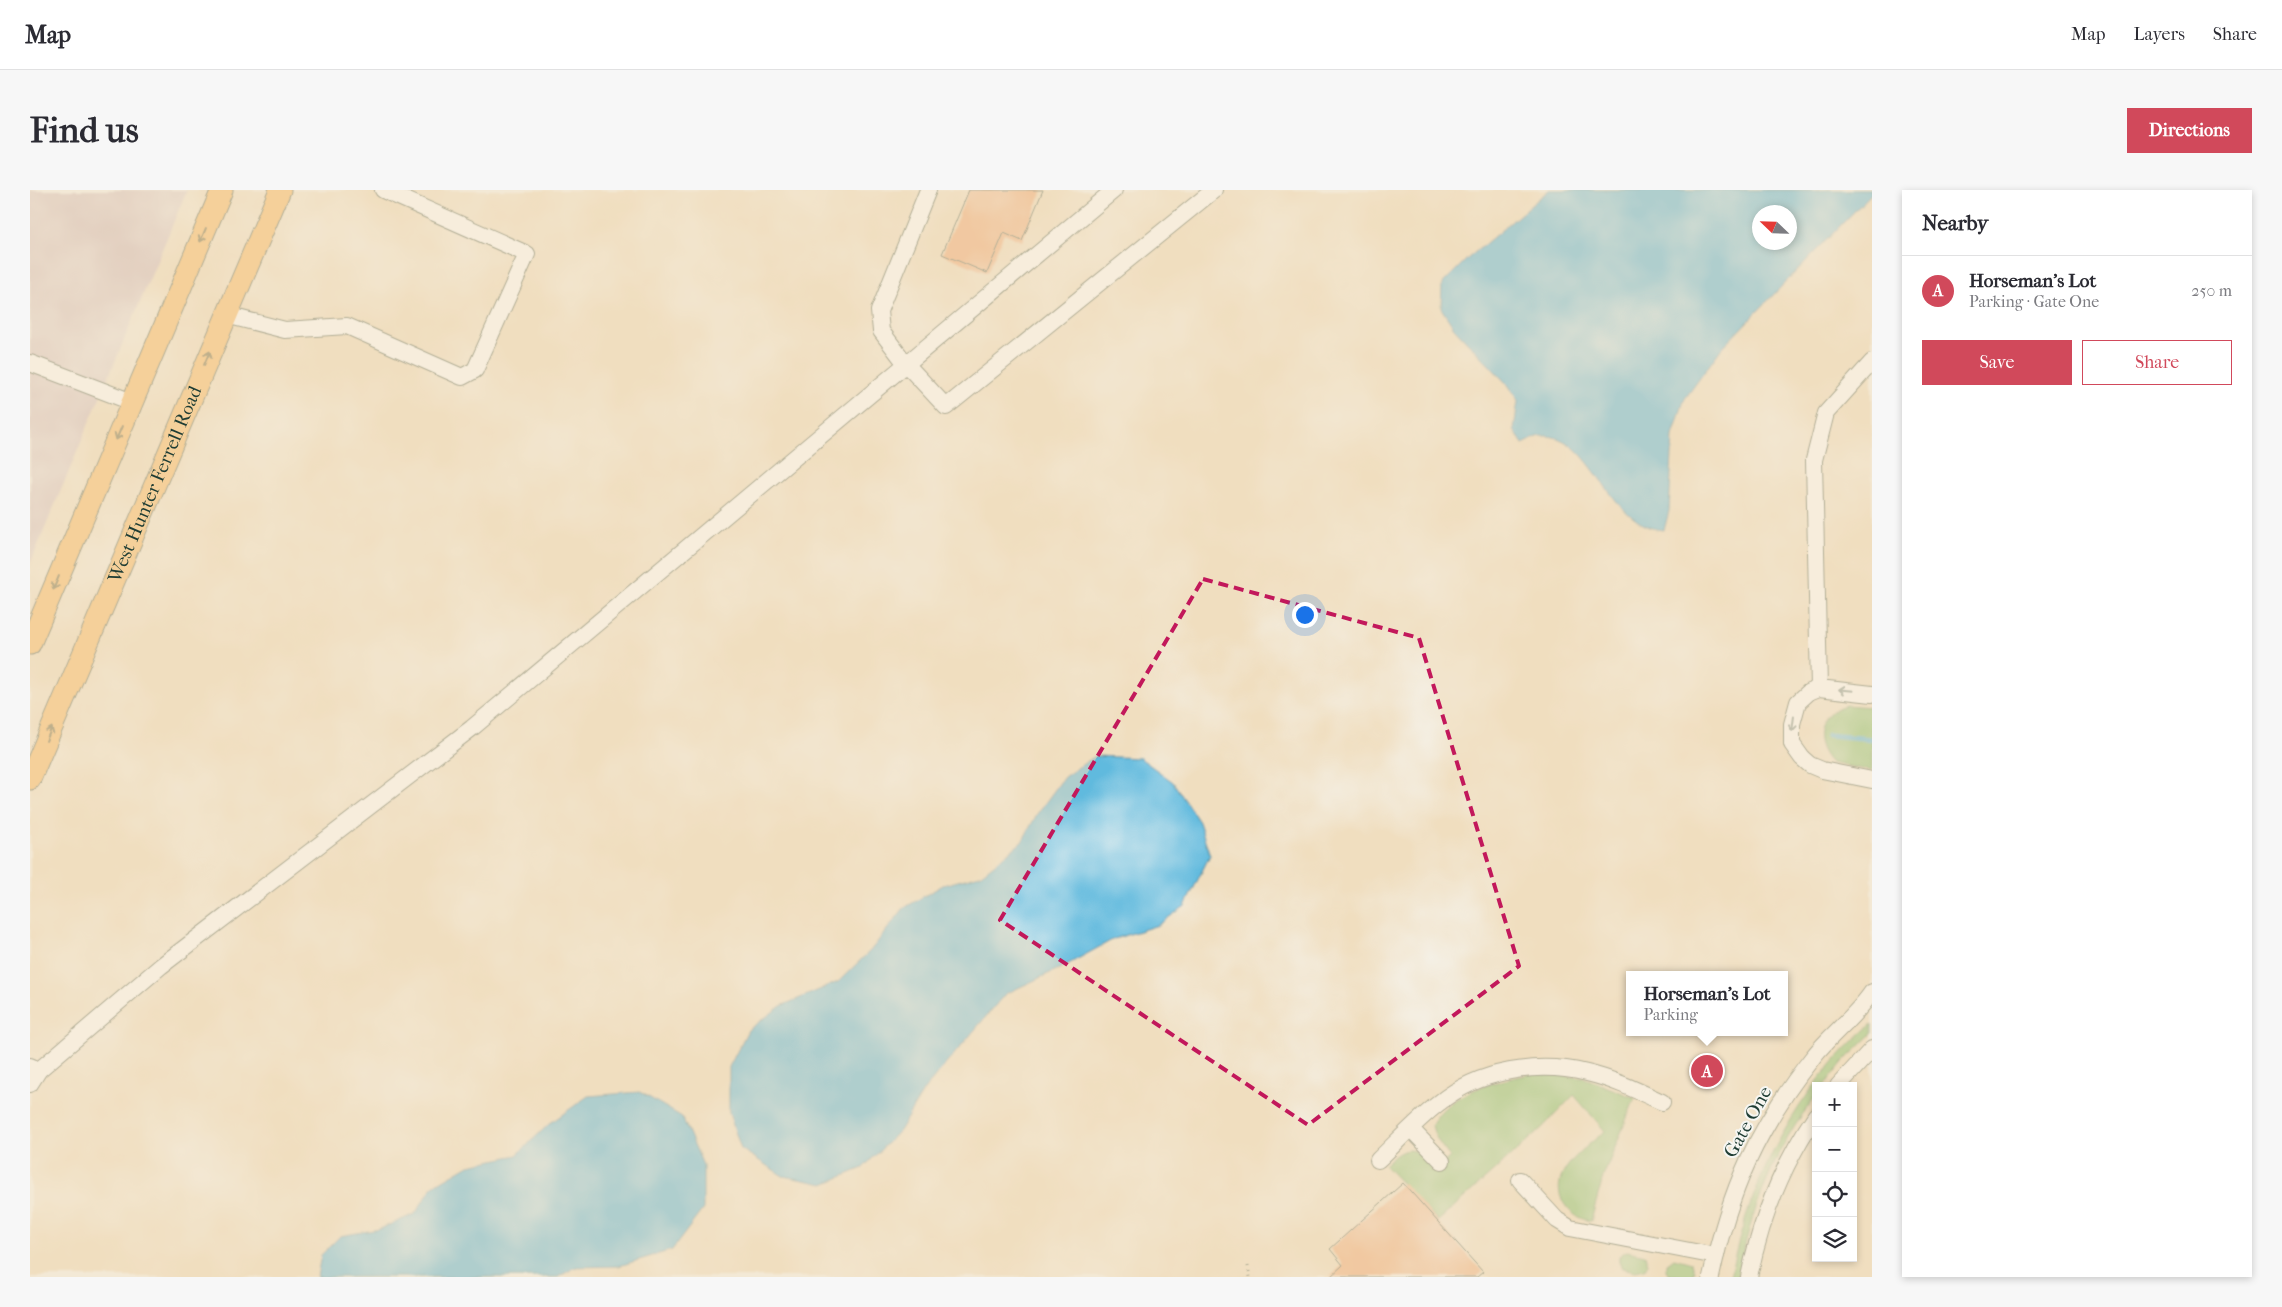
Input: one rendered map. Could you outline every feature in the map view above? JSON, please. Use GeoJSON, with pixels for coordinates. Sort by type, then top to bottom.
{"type":"FeatureCollection","features":[{"type":"Feature","properties":{"kind":"main road"},"geometry":{"type":"LineString","coordinates":[[30,644],[222,190]]}},
{"type":"Feature","properties":{"kind":"main road","name":"West Hunter Ferrell Road"},"geometry":{"type":"LineString","coordinates":[[30,779],[280,190]]}},
{"type":"Feature","properties":{"kind":"street"},"geometry":{"type":"LineString","coordinates":[[226,314],[285,330],[347,326],[462,377],[475,370],[527,254],[383,190]]}},
{"type":"Feature","properties":{"kind":"street"},"geometry":{"type":"LineString","coordinates":[[928,190],[879,311],[881,331],[906,364],[946,407],[1214,190]]}},
{"type":"Feature","properties":{"kind":"street"},"geometry":{"type":"LineString","coordinates":[[30,1084],[35,1068],[161,966],[472,728],[1114,190]]}},
{"type":"Feature","properties":{"kind":"street"},"geometry":{"type":"LineString","coordinates":[[1819,688],[1814,460],[1826,413],[1872,362]]}},
{"type":"Feature","properties":{"kind":"street"},"geometry":{"type":"LineString","coordinates":[[30,363],[132,402]]}},
{"type":"Feature","properties":{"kind":"street"},"geometry":{"type":"LineString","coordinates":[[1872,694],[1819,688],[1809,692],[1798,702],[1792,724],[1792,744],[1802,758],[1810,765],[1822,770],[1872,780]]}},
{"type":"Feature","properties":{"kind":"street","name":"Gate One"},"geometry":{"type":"LineString","coordinates":[[1711,1277],[1721,1232],[1733,1196],[1748,1160],[1770,1118],[1814,1056],[1866,1007],[1872,992]]}},
{"type":"Feature","properties":{"kind":"street"},"geometry":{"type":"LineString","coordinates":[[1842,1082],[1872,1049]]}},
{"type":"Feature","properties":{"kind":"street"},"geometry":{"type":"LineString","coordinates":[[1378,1160],[1440,1102],[1467,1085],[1489,1076],[1528,1068],[1564,1069],[1587,1073],[1611,1080],[1662,1102]]}},
{"type":"Feature","properties":{"kind":"street"},"geometry":{"type":"LineString","coordinates":[[1749,1277],[1761,1228],[1774,1191],[1796,1146],[1812,1121]]}},
{"type":"Feature","properties":{"kind":"street"},"geometry":{"type":"LineString","coordinates":[[1411,1129],[1442,1160]]}},
{"type":"Feature","properties":{"kind":"street"},"geometry":{"type":"LineString","coordinates":[[1520,1180],[1557,1220],[1570,1228],[1716,1256]]}},
{"type":"Feature","properties":{"kind":"path"},"geometry":{"type":"LineString","coordinates":[[1248,1266],[1250,1277]]}},
{"type":"Feature","properties":{"kind":"highlighted area"},"geometry":{"type":"Polygon","coordinates":[[[1203,579],[1419,638],[1519,966],[1308,1125],[1000,920],[1203,579]]]}},
{"type":"Feature","properties":{"kind":"shaded area"},"geometry":{"type":"Polygon","coordinates":[[[30,190],[187,190],[30,564],[30,190]]]}},
{"type":"Feature","properties":{"kind":"green space"},"geometry":{"type":"Polygon","coordinates":[[[1846,705],[1872,707],[1872,771],[1831,763],[1824,755],[1820,746],[1819,729],[1823,721],[1828,714],[1846,705]]]}},
{"type":"Feature","properties":{"kind":"green space"},"geometry":{"type":"Polygon","coordinates":[[[1872,1024],[1872,1034],[1844,1061],[1827,1082],[1817,1082],[1821,1077],[1872,1024]]]}},
{"type":"Feature","properties":{"kind":"green space"},"geometry":{"type":"Polygon","coordinates":[[[1535,1073],[1585,1078],[1635,1098],[1603,1177],[1591,1221],[1573,1214],[1565,1205],[1560,1194],[1560,1183],[1563,1173],[1570,1163],[1605,1131],[1574,1095],[1542,1128],[1438,1221],[1384,1165],[1400,1153],[1412,1150],[1438,1168],[1450,1157],[1441,1146],[1433,1130],[1432,1125],[1439,1113],[1462,1095],[1507,1079],[1535,1073]]]}},
{"type":"Feature","properties":{"kind":"green space"},"geometry":{"type":"Polygon","coordinates":[[[1812,1089],[1812,1101],[1788,1137],[1766,1182],[1749,1229],[1738,1277],[1730,1277],[1750,1206],[1764,1171],[1799,1107],[1812,1089]]]}},
{"type":"Feature","properties":{"kind":"green space"},"geometry":{"type":"Polygon","coordinates":[[[1627,1251],[1645,1255],[1648,1263],[1645,1269],[1636,1271],[1622,1268],[1619,1256],[1627,1251]]]}},
{"type":"Feature","properties":{"kind":"green space"},"geometry":{"type":"Polygon","coordinates":[[[1674,1258],[1692,1263],[1695,1271],[1692,1276],[1669,1275],[1666,1270],[1666,1263],[1674,1258]]]}},
{"type":"Feature","properties":{"kind":"water"},"geometry":{"type":"Polygon","coordinates":[[[1549,190],[1872,190],[1872,193],[1721,349],[1684,400],[1673,436],[1669,511],[1664,530],[1644,525],[1628,513],[1574,448],[1559,439],[1541,436],[1523,444],[1514,430],[1518,401],[1509,386],[1454,328],[1441,308],[1442,284],[1466,260],[1549,190]]]}},
{"type":"Feature","properties":{"kind":"water"},"geometry":{"type":"Polygon","coordinates":[[[1095,756],[1140,758],[1173,782],[1199,822],[1210,855],[1185,906],[1158,925],[1114,939],[1061,968],[1005,994],[924,1090],[899,1131],[863,1168],[824,1184],[783,1176],[741,1149],[729,1113],[729,1067],[748,1030],[781,1006],[838,982],[871,950],[904,908],[943,885],[980,875],[1022,842],[1037,814],[1064,777],[1095,756]]]}},
{"type":"Feature","properties":{"kind":"water"},"geometry":{"type":"Polygon","coordinates":[[[640,1092],[682,1117],[703,1165],[703,1209],[672,1250],[619,1266],[576,1267],[558,1277],[317,1277],[321,1255],[340,1236],[380,1229],[415,1214],[433,1186],[469,1165],[517,1155],[549,1124],[588,1096],[640,1092]]]}},
{"type":"Feature","properties":{"kind":"building"},"geometry":{"type":"Polygon","coordinates":[[[969,190],[1043,190],[1022,241],[1004,233],[987,273],[942,254],[969,190]]]}},
{"type":"Feature","properties":{"kind":"building"},"geometry":{"type":"Polygon","coordinates":[[[1403,1183],[1483,1272],[1477,1277],[1330,1277],[1343,1265],[1330,1249],[1403,1183]]]}},
{"type":"Feature","properties":{"kind":"waterway"},"geometry":{"type":"LineString","coordinates":[[1828,735],[1872,739]]}},
{"type":"Feature","properties":{"kind":"place","name":"Horseman's Lot"},"geometry":{"type":"Point","coordinates":[1707,1071]}}]}
